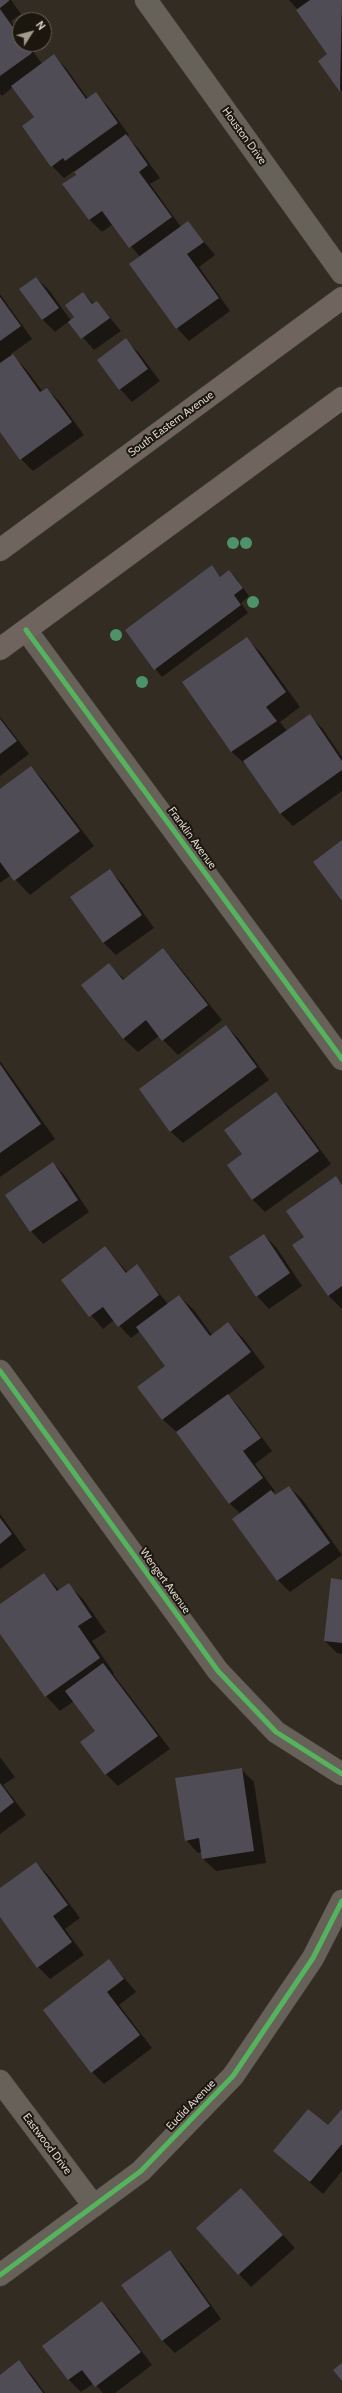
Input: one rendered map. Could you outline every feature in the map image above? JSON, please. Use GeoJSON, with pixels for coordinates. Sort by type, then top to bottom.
{"type":"FeatureCollection","features":[{"type":"Feature","properties":{"kind":"main road","name":"South Eastern Avenue"},"geometry":{"type":"LineString","coordinates":[[0,550],[342,298]]}},
{"type":"Feature","properties":{"kind":"main road"},"geometry":{"type":"LineString","coordinates":[[0,649],[342,398]]}},
{"type":"Feature","properties":{"kind":"street","name":"Houston Drive"},"geometry":{"type":"LineString","coordinates":[[146,0],[342,273]]}},
{"type":"Feature","properties":{"kind":"street","name":"Franklin Avenue"},"geometry":{"type":"LineString","coordinates":[[26,630],[342,1059]]}},
{"type":"Feature","properties":{"kind":"street","name":"Wengert Avenue"},"geometry":{"type":"LineString","coordinates":[[0,1371],[218,1671],[276,1732],[342,1774]]}},
{"type":"Feature","properties":{"kind":"street","name":"Euclid Avenue"},"geometry":{"type":"LineString","coordinates":[[0,2275],[141,2171],[233,2076],[313,1958],[342,1901]]}},
{"type":"Feature","properties":{"kind":"street","name":"Eastwood Drive"},"geometry":{"type":"LineString","coordinates":[[0,2081],[94,2206]]}},
{"type":"Feature","properties":{"kind":"building"},"geometry":{"type":"Polygon","coordinates":[[[0,0],[9,0],[9,1],[0,8],[0,0]]]}},
{"type":"Feature","properties":{"kind":"building"},"geometry":{"type":"Polygon","coordinates":[[[310,0],[342,0],[340,92],[318,61],[327,54],[296,10],[310,0]]]}},
{"type":"Feature","properties":{"kind":"building"},"geometry":{"type":"Polygon","coordinates":[[[0,9],[12,26],[12,52],[32,53],[0,76],[0,9]]]}},
{"type":"Feature","properties":{"kind":"building"},"geometry":{"type":"Polygon","coordinates":[[[54,54],[86,99],[96,92],[118,123],[65,161],[63,158],[51,167],[22,126],[34,117],[11,86],[54,54]]]}},
{"type":"Feature","properties":{"kind":"building"},"geometry":{"type":"Polygon","coordinates":[[[126,134],[148,165],[139,172],[172,217],[129,248],[102,211],[89,220],[62,184],[76,175],[74,172],[126,134]]]}},
{"type":"Feature","properties":{"kind":"building"},"geometry":{"type":"Polygon","coordinates":[[[188,221],[204,242],[187,254],[219,298],[176,329],[129,264],[188,221]]]}},
{"type":"Feature","properties":{"kind":"building"},"geometry":{"type":"Polygon","coordinates":[[[36,277],[59,308],[42,320],[19,289],[36,277]]]}},
{"type":"Feature","properties":{"kind":"building"},"geometry":{"type":"Polygon","coordinates":[[[83,292],[92,304],[97,301],[110,318],[81,339],[68,322],[74,317],[65,305],[83,292]]]}},
{"type":"Feature","properties":{"kind":"building"},"geometry":{"type":"Polygon","coordinates":[[[0,297],[21,326],[0,341],[0,297]]]}},
{"type":"Feature","properties":{"kind":"building"},"geometry":{"type":"Polygon","coordinates":[[[126,338],[148,369],[119,390],[97,360],[126,338]]]}},
{"type":"Feature","properties":{"kind":"building"},"geometry":{"type":"Polygon","coordinates":[[[13,354],[40,392],[47,388],[72,422],[20,460],[0,432],[0,363],[13,354]]]}},
{"type":"Feature","properties":{"kind":"building"},"geometry":{"type":"Polygon","coordinates":[[[212,565],[220,577],[229,570],[243,588],[234,595],[241,605],[154,670],[125,630],[212,565]]]}},
{"type":"Feature","properties":{"kind":"building"},"geometry":{"type":"Polygon","coordinates":[[[247,637],[286,692],[266,707],[277,721],[231,752],[182,682],[247,637]]]}},
{"type":"Feature","properties":{"kind":"building"},"geometry":{"type":"Polygon","coordinates":[[[310,714],[342,761],[342,770],[280,814],[243,761],[310,714]]]}},
{"type":"Feature","properties":{"kind":"building"},"geometry":{"type":"Polygon","coordinates":[[[0,719],[17,741],[0,754],[0,719]]]}},
{"type":"Feature","properties":{"kind":"building"},"geometry":{"type":"Polygon","coordinates":[[[31,766],[80,831],[14,881],[0,862],[0,789],[31,766]]]}},
{"type":"Feature","properties":{"kind":"building"},"geometry":{"type":"Polygon","coordinates":[[[342,840],[342,901],[313,862],[342,840]]]}},
{"type":"Feature","properties":{"kind":"building"},"geometry":{"type":"Polygon","coordinates":[[[110,869],[142,915],[103,943],[70,897],[110,869]]]}},
{"type":"Feature","properties":{"kind":"building"},"geometry":{"type":"Polygon","coordinates":[[[163,948],[208,1005],[162,1041],[146,1020],[123,1039],[81,985],[109,963],[123,980],[163,948]]]}},
{"type":"Feature","properties":{"kind":"building"},"geometry":{"type":"Polygon","coordinates":[[[226,1025],[257,1067],[170,1132],[139,1089],[226,1025]]]}},
{"type":"Feature","properties":{"kind":"building"},"geometry":{"type":"Polygon","coordinates":[[[0,1064],[41,1124],[0,1153],[0,1064]]]}},
{"type":"Feature","properties":{"kind":"building"},"geometry":{"type":"Polygon","coordinates":[[[276,1092],[319,1151],[252,1200],[227,1165],[242,1154],[224,1130],[276,1092]]]}},
{"type":"Feature","properties":{"kind":"building"},"geometry":{"type":"Polygon","coordinates":[[[53,1162],[78,1200],[30,1232],[5,1195],[53,1162]]]}},
{"type":"Feature","properties":{"kind":"building"},"geometry":{"type":"Polygon","coordinates":[[[336,1176],[342,1185],[342,1286],[328,1296],[292,1245],[304,1237],[286,1211],[336,1176]]]}},
{"type":"Feature","properties":{"kind":"building"},"geometry":{"type":"Polygon","coordinates":[[[264,1234],[290,1273],[256,1297],[229,1257],[264,1234]]]}},
{"type":"Feature","properties":{"kind":"building"},"geometry":{"type":"Polygon","coordinates":[[[105,1246],[126,1273],[137,1264],[159,1295],[118,1327],[103,1307],[89,1317],[61,1280],[105,1246]]]}},
{"type":"Feature","properties":{"kind":"building"},"geometry":{"type":"Polygon","coordinates":[[[179,1295],[210,1336],[228,1322],[251,1352],[162,1420],[137,1387],[165,1366],[136,1327],[179,1295]]]}},
{"type":"Feature","properties":{"kind":"building"},"geometry":{"type":"Polygon","coordinates":[[[228,1394],[261,1438],[243,1451],[263,1478],[229,1504],[176,1432],[228,1394]]]}},
{"type":"Feature","properties":{"kind":"building"},"geometry":{"type":"Polygon","coordinates":[[[289,1486],[330,1543],[277,1581],[232,1519],[271,1490],[275,1495],[289,1486]]]}},
{"type":"Feature","properties":{"kind":"building"},"geometry":{"type":"Polygon","coordinates":[[[0,1518],[12,1534],[0,1544],[0,1518]]]}},
{"type":"Feature","properties":{"kind":"building"},"geometry":{"type":"Polygon","coordinates":[[[44,1573],[57,1591],[69,1583],[92,1617],[78,1626],[100,1658],[45,1697],[0,1634],[0,1604],[44,1573]]]}},
{"type":"Feature","properties":{"kind":"building"},"geometry":{"type":"Polygon","coordinates":[[[331,1578],[342,1580],[342,1643],[324,1641],[331,1578]]]}},
{"type":"Feature","properties":{"kind":"building"},"geometry":{"type":"Polygon","coordinates":[[[103,1663],[158,1736],[105,1775],[80,1742],[95,1731],[65,1691],[103,1663]]]}},
{"type":"Feature","properties":{"kind":"building"},"geometry":{"type":"Polygon","coordinates":[[[242,1768],[254,1851],[202,1859],[199,1838],[185,1841],[175,1778],[242,1768]]]}},
{"type":"Feature","properties":{"kind":"building"},"geometry":{"type":"Polygon","coordinates":[[[0,1783],[14,1802],[0,1813],[0,1783]]]}},
{"type":"Feature","properties":{"kind":"building"},"geometry":{"type":"Polygon","coordinates":[[[36,1862],[68,1905],[53,1916],[72,1942],[37,1968],[0,1917],[0,1888],[36,1862]]]}},
{"type":"Feature","properties":{"kind":"building"},"geometry":{"type":"Polygon","coordinates":[[[109,1959],[124,1979],[107,1992],[140,2035],[91,2073],[43,2010],[109,1959]]]}},
{"type":"Feature","properties":{"kind":"building"},"geometry":{"type":"Polygon","coordinates":[[[308,2109],[328,2125],[342,2109],[342,2144],[310,2182],[273,2151],[308,2109]]]}},
{"type":"Feature","properties":{"kind":"building"},"geometry":{"type":"Polygon","coordinates":[[[241,2188],[283,2235],[238,2275],[196,2228],[241,2188]]]}},
{"type":"Feature","properties":{"kind":"building"},"geometry":{"type":"Polygon","coordinates":[[[170,2250],[210,2306],[162,2341],[121,2285],[170,2250]]]}},
{"type":"Feature","properties":{"kind":"building"},"geometry":{"type":"Polygon","coordinates":[[[102,2301],[141,2352],[95,2387],[82,2370],[68,2380],[42,2346],[102,2301]]]}},
{"type":"Feature","properties":{"kind":"building"},"geometry":{"type":"Polygon","coordinates":[[[19,2360],[43,2393],[0,2393],[0,2375],[19,2360]]]}},
{"type":"Feature","properties":{"kind":"building"},"geometry":{"type":"Polygon","coordinates":[[[342,2363],[342,2381],[333,2370],[342,2363]]]}},
{"type":"Feature","properties":{"kind":"cycle path"},"geometry":{"type":"LineString","coordinates":[[26,630],[342,1059]]}},
{"type":"Feature","properties":{"kind":"cycle path"},"geometry":{"type":"LineString","coordinates":[[0,1371],[218,1671],[276,1732],[342,1774]]}},
{"type":"Feature","properties":{"kind":"cycle path"},"geometry":{"type":"LineString","coordinates":[[0,2275],[141,2171],[233,2076],[313,1958],[342,1901]]}}]}
